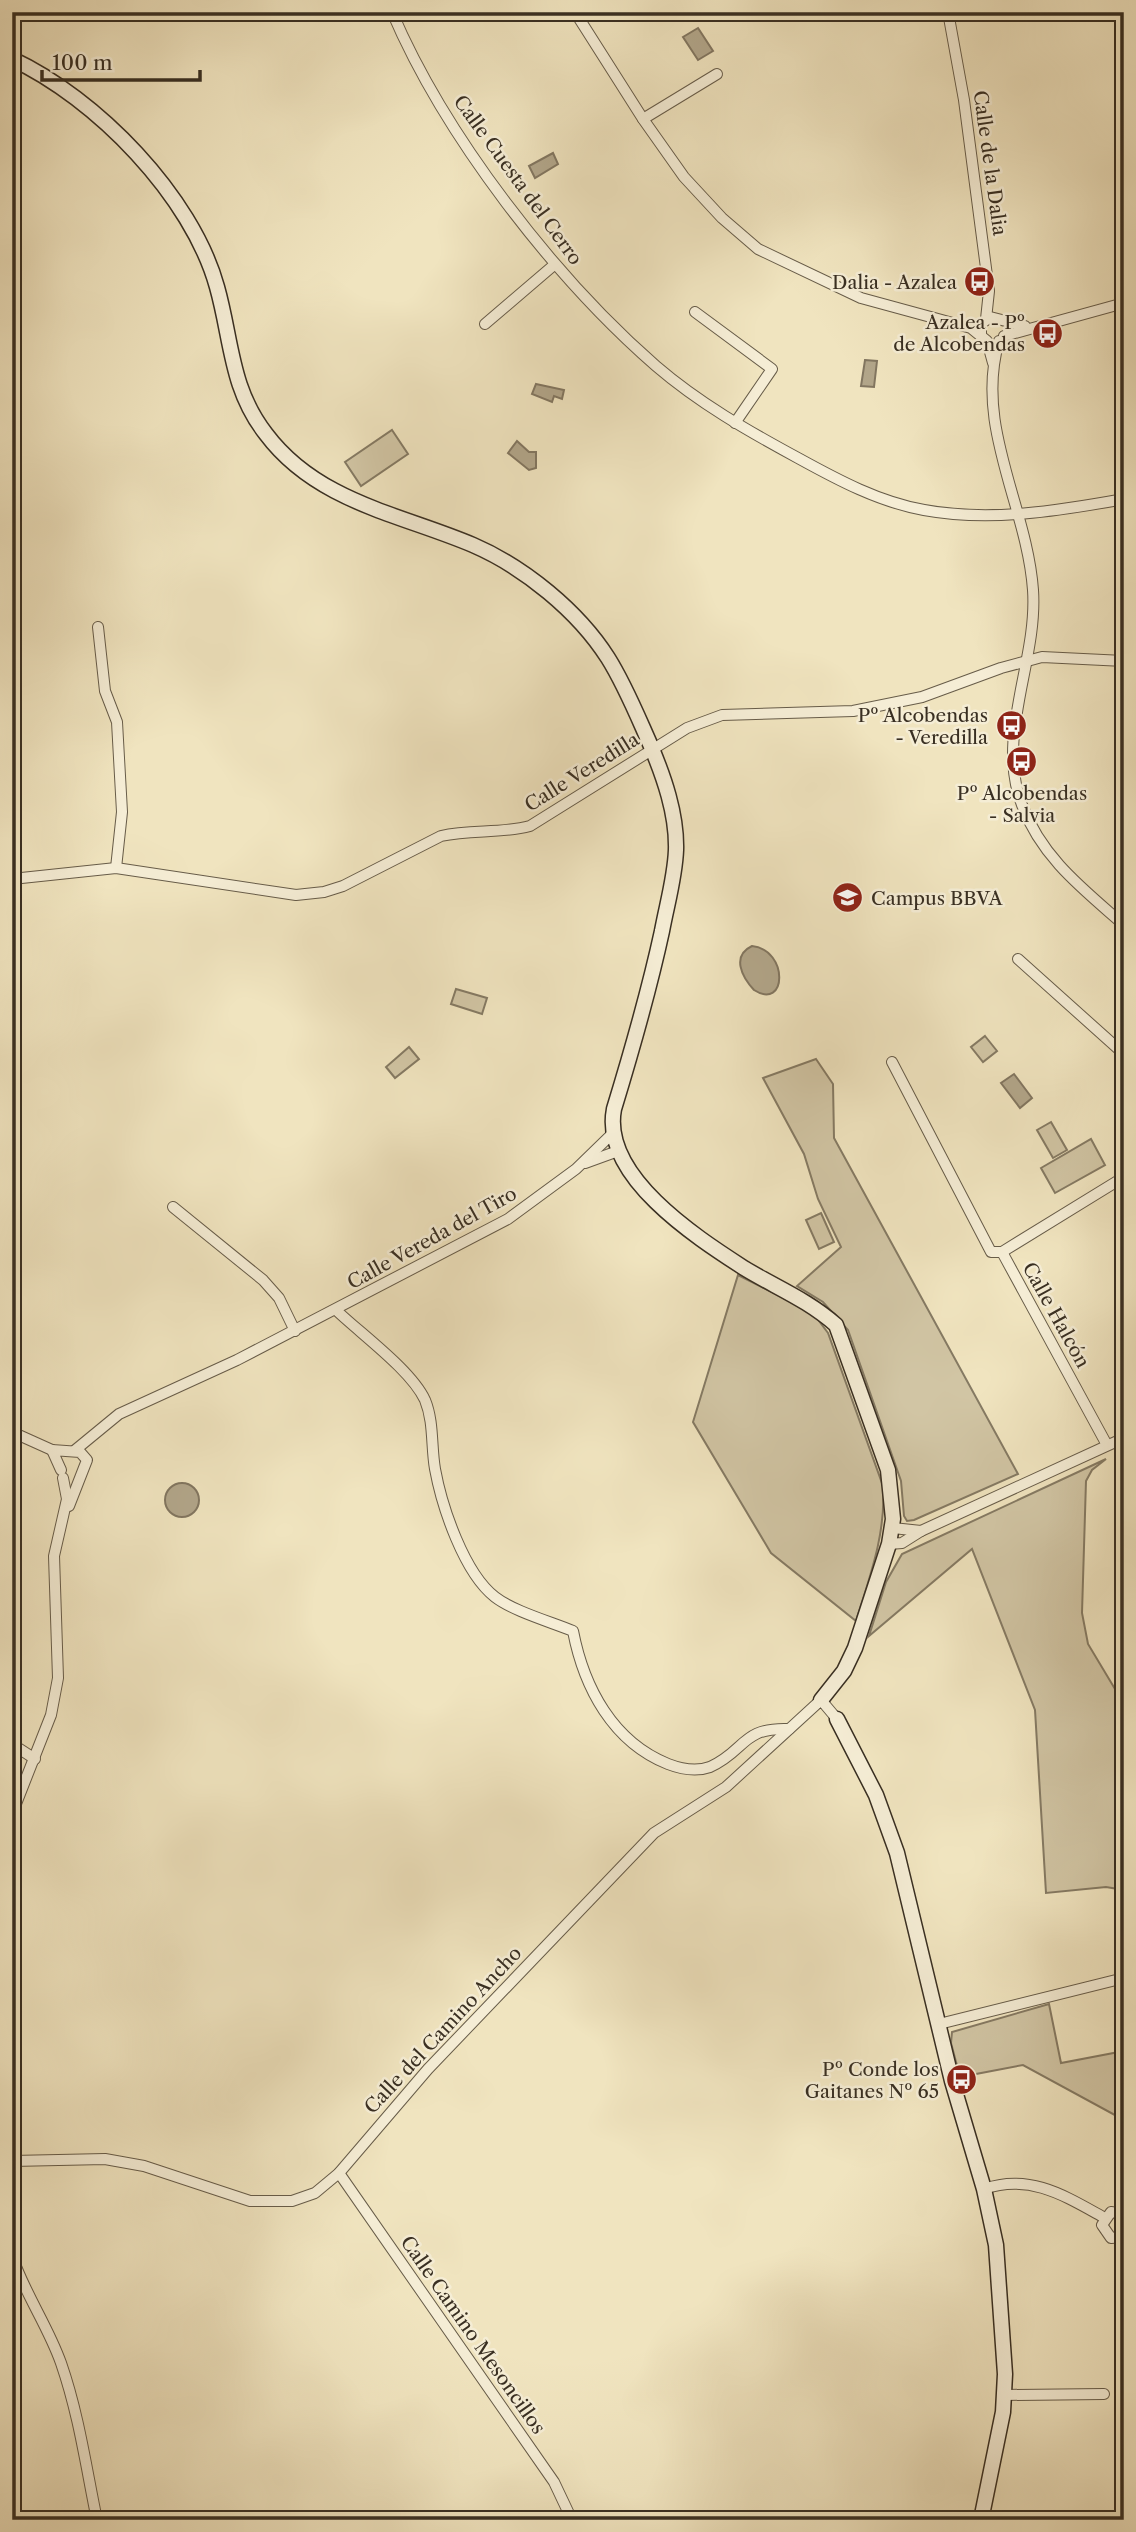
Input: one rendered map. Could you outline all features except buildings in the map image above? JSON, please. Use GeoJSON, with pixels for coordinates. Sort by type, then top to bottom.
{"type":"FeatureCollection","features":[{"type":"Feature","properties":{"kind":"street","name":"Calle Cuesta del Cerro"},"geometry":{"type":"LineString","coordinates":[[392,12],[420,72],[455,127],[554,265],[655,365],[735,423],[844,483],[892,502],[956,514],[1016,513],[1124,499]]}},
{"type":"Feature","properties":{"kind":"street"},"geometry":{"type":"LineString","coordinates":[[575,12],[643,119],[684,177],[722,218],[758,250],[861,298],[958,323],[984,338],[1002,338],[1028,327],[1124,303]]}},
{"type":"Feature","properties":{"kind":"street","name":"Calle de la Dalia"},"geometry":{"type":"LineString","coordinates":[[947,12],[964,100],[989,291],[984,338]]}},
{"type":"Feature","properties":{"kind":"street"},"geometry":{"type":"LineString","coordinates":[[12,59],[41,73],[80,99],[108,123],[173,199],[200,237],[217,285],[234,375],[251,413],[268,438],[303,474],[346,498],[398,520],[474,545],[537,583],[587,632],[607,656],[652,749],[672,812],[676,849],[673,879],[652,975],[614,1109],[613,1133],[618,1150],[636,1179],[684,1226],[746,1269],[817,1307],[836,1325],[888,1470],[893,1494],[889,1544],[855,1648],[844,1671],[825,1695],[876,1795],[897,1853],[996,2245],[1005,2374],[1004,2395],[981,2520]]}},
{"type":"Feature","properties":{"kind":"street"},"geometry":{"type":"LineString","coordinates":[[643,119],[717,74]]}},
{"type":"Feature","properties":{"kind":"street"},"geometry":{"type":"LineString","coordinates":[[485,324],[554,265]]}},
{"type":"Feature","properties":{"kind":"street"},"geometry":{"type":"LineString","coordinates":[[695,312],[772,369],[735,423]]}},
{"type":"Feature","properties":{"kind":"street"},"geometry":{"type":"LineString","coordinates":[[958,323],[994,317],[1028,327]]}},
{"type":"Feature","properties":{"kind":"street"},"geometry":{"type":"LineString","coordinates":[[993,363],[1002,338],[1003,321]]}},
{"type":"Feature","properties":{"kind":"street"},"geometry":{"type":"LineString","coordinates":[[984,338],[993,363],[998,444],[1033,589],[1026,662],[1013,748],[1021,804],[1039,842],[1052,859],[1124,925]]}},
{"type":"Feature","properties":{"kind":"street"},"geometry":{"type":"LineString","coordinates":[[98,627],[105,691],[117,722],[122,812],[116,868]]}},
{"type":"Feature","properties":{"kind":"street","name":"Calle Veredilla"},"geometry":{"type":"LineString","coordinates":[[12,878],[116,868],[285,894],[324,892],[442,836],[459,832],[500,832],[530,826],[687,727],[723,715],[853,711],[922,697],[1001,668],[1026,662],[1054,657],[1124,661]]}},
{"type":"Feature","properties":{"kind":"street"},"geometry":{"type":"LineString","coordinates":[[1017,959],[1124,1054]]}},
{"type":"Feature","properties":{"kind":"street","name":"Calle Halcón"},"geometry":{"type":"LineString","coordinates":[[892,1062],[990,1252],[1002,1252],[1107,1446]]}},
{"type":"Feature","properties":{"kind":"street","name":"Calle Vereda del Tiro"},"geometry":{"type":"LineString","coordinates":[[72,1452],[119,1414],[295,1331],[508,1219],[576,1168],[613,1133]]}},
{"type":"Feature","properties":{"kind":"street","name":"Calle Vereda del Tiro"},"geometry":{"type":"LineString","coordinates":[[576,1168],[618,1150]]}},
{"type":"Feature","properties":{"kind":"street"},"geometry":{"type":"LineString","coordinates":[[1002,1252],[1124,1177]]}},
{"type":"Feature","properties":{"kind":"street"},"geometry":{"type":"LineString","coordinates":[[173,1207],[263,1280],[279,1298],[295,1331]]}},
{"type":"Feature","properties":{"kind":"street","name":"Calle Vereda del Tiro"},"geometry":{"type":"LineString","coordinates":[[336,1310],[402,1368],[425,1402],[433,1438],[435,1468],[445,1504],[474,1577],[496,1598],[573,1631],[578,1657],[595,1698],[618,1731],[647,1755],[692,1770],[709,1767],[766,1728],[789,1729]]}},
{"type":"Feature","properties":{"kind":"street"},"geometry":{"type":"LineString","coordinates":[[12,1432],[52,1450],[84,1454],[87,1460]]}},
{"type":"Feature","properties":{"kind":"street"},"geometry":{"type":"LineString","coordinates":[[63,1516],[95,1434]]}},
{"type":"Feature","properties":{"kind":"street"},"geometry":{"type":"LineString","coordinates":[[889,1544],[902,1543],[921,1531],[1124,1438]]}},
{"type":"Feature","properties":{"kind":"street"},"geometry":{"type":"LineString","coordinates":[[12,1814],[51,1715],[58,1678],[54,1556],[67,1493],[52,1450]]}},
{"type":"Feature","properties":{"kind":"street"},"geometry":{"type":"LineString","coordinates":[[62,1474],[72,1452]]}},
{"type":"Feature","properties":{"kind":"street"},"geometry":{"type":"LineString","coordinates":[[62,1474],[69,1481],[79,1478]]}},
{"type":"Feature","properties":{"kind":"street"},"geometry":{"type":"LineString","coordinates":[[892,1528],[921,1531]]}},
{"type":"Feature","properties":{"kind":"street","name":"Calle del Camino Ancho"},"geometry":{"type":"LineString","coordinates":[[13,2161],[105,2159],[144,2166],[227,2196],[265,2203],[292,2201],[315,2193],[339,2173],[428,2069],[654,1833],[726,1787],[825,1695]]}},
{"type":"Feature","properties":{"kind":"street"},"geometry":{"type":"LineString","coordinates":[[12,1744],[35,1759]]}},
{"type":"Feature","properties":{"kind":"street"},"geometry":{"type":"LineString","coordinates":[[939,2024],[1124,1978]]}},
{"type":"Feature","properties":{"kind":"street","name":"Calle Camino Mesoncillos"},"geometry":{"type":"LineString","coordinates":[[339,2173],[554,2482],[572,2520]]}},
{"type":"Feature","properties":{"kind":"street"},"geometry":{"type":"LineString","coordinates":[[984,2189],[1018,2182],[1042,2186],[1105,2218]]}},
{"type":"Feature","properties":{"kind":"street"},"geometry":{"type":"LineString","coordinates":[[1124,2214],[1111,2212],[1102,2225],[1107,2235],[1116,2240],[1124,2237]]}},
{"type":"Feature","properties":{"kind":"street"},"geometry":{"type":"LineString","coordinates":[[12,2256],[20,2280],[60,2361],[83,2435],[97,2520]]}},
{"type":"Feature","properties":{"kind":"street"},"geometry":{"type":"LineString","coordinates":[[1004,2395],[1104,2394]]}},
{"type":"Feature","properties":{"kind":"shaded area"},"geometry":{"type":"Polygon","coordinates":[[[698,28],[713,51],[698,60],[683,37],[698,28]]]}},
{"type":"Feature","properties":{"kind":"shaded area"},"geometry":{"type":"Polygon","coordinates":[[[553,153],[558,164],[535,178],[529,166],[553,153]]]}},
{"type":"Feature","properties":{"kind":"shaded area"},"geometry":{"type":"Polygon","coordinates":[[[865,360],[877,361],[874,387],[861,386],[865,360]]]}},
{"type":"Feature","properties":{"kind":"shaded area"},"geometry":{"type":"Polygon","coordinates":[[[536,384],[564,390],[562,399],[554,396],[552,402],[532,394],[536,384]]]}},
{"type":"Feature","properties":{"kind":"shaded area"},"geometry":{"type":"Polygon","coordinates":[[[392,430],[408,454],[361,486],[345,462],[392,430]]]}},
{"type":"Feature","properties":{"kind":"shaded area"},"geometry":{"type":"Polygon","coordinates":[[[517,441],[529,452],[536,452],[536,468],[529,470],[508,453],[517,441]]]}},
{"type":"Feature","properties":{"kind":"shaded area"},"geometry":{"type":"Polygon","coordinates":[[[752,946],[764,950],[778,967],[778,986],[773,993],[765,994],[754,990],[743,973],[740,961],[742,955],[752,946]]]}},
{"type":"Feature","properties":{"kind":"shaded area"},"geometry":{"type":"Polygon","coordinates":[[[456,989],[487,998],[482,1014],[451,1004],[456,989]]]}},
{"type":"Feature","properties":{"kind":"shaded area"},"geometry":{"type":"Polygon","coordinates":[[[985,1036],[997,1051],[983,1062],[971,1047],[985,1036]]]}},
{"type":"Feature","properties":{"kind":"shaded area"},"geometry":{"type":"Polygon","coordinates":[[[409,1047],[419,1059],[395,1078],[386,1067],[409,1047]]]}},
{"type":"Feature","properties":{"kind":"shaded area"},"geometry":{"type":"Polygon","coordinates":[[[816,1059],[833,1084],[834,1138],[1018,1474],[914,1520],[907,1521],[904,1516],[901,1481],[848,1330],[823,1302],[797,1286],[841,1247],[818,1199],[804,1154],[763,1078],[816,1059]]]}},
{"type":"Feature","properties":{"kind":"shaded area"},"geometry":{"type":"Polygon","coordinates":[[[1014,1074],[1032,1098],[1020,1108],[1001,1083],[1014,1074]]]}},
{"type":"Feature","properties":{"kind":"shaded area"},"geometry":{"type":"Polygon","coordinates":[[[1051,1122],[1067,1150],[1053,1158],[1037,1130],[1051,1122]]]}},
{"type":"Feature","properties":{"kind":"shaded area"},"geometry":{"type":"Polygon","coordinates":[[[1091,1139],[1105,1165],[1055,1193],[1041,1168],[1091,1139]]]}},
{"type":"Feature","properties":{"kind":"shaded area"},"geometry":{"type":"Polygon","coordinates":[[[821,1213],[834,1242],[819,1249],[806,1220],[821,1213]]]}},
{"type":"Feature","properties":{"kind":"shaded area"},"geometry":{"type":"Polygon","coordinates":[[[738,1275],[813,1313],[828,1333],[883,1486],[879,1538],[856,1621],[771,1553],[693,1422],[738,1275]]]}},
{"type":"Feature","properties":{"kind":"shaded area"},"geometry":{"type":"Polygon","coordinates":[[[1106,1459],[1092,1470],[1086,1481],[1082,1613],[1088,1644],[1124,1704],[1124,1890],[1106,1887],[1046,1893],[1035,1710],[972,1549],[869,1636],[886,1582],[902,1554],[1106,1459]]]}},
{"type":"Feature","properties":{"kind":"shaded area"},"geometry":{"type":"Polygon","coordinates":[[[182,1483],[194,1488],[199,1500],[194,1512],[182,1517],[170,1512],[165,1500],[170,1488],[182,1483]]]}},
{"type":"Feature","properties":{"kind":"shaded area"},"geometry":{"type":"Polygon","coordinates":[[[1049,2004],[1061,2063],[1124,2051],[1124,2120],[1023,2065],[960,2077],[951,2043],[952,2032],[1049,2004]]]}},
{"type":"Feature","properties":{"kind":"place","name":"Dalia - Azalea"},"geometry":{"type":"Point","coordinates":[980,282]}},
{"type":"Feature","properties":{"kind":"place","name":"Azalea - Pº de Alcobendas"},"geometry":{"type":"Point","coordinates":[1048,333]}},
{"type":"Feature","properties":{"kind":"place","name":"Pº Alcobendas - Veredilla"},"geometry":{"type":"Point","coordinates":[1011,726]}},
{"type":"Feature","properties":{"kind":"place","name":"Pº Alcobendas - Salvia"},"geometry":{"type":"Point","coordinates":[1022,762]}},
{"type":"Feature","properties":{"kind":"place","name":"Campus BBVA"},"geometry":{"type":"Point","coordinates":[848,898]}},
{"type":"Feature","properties":{"kind":"place","name":"Pº Conde los Gaitanes Nº 65"},"geometry":{"type":"Point","coordinates":[962,2080]}}]}
